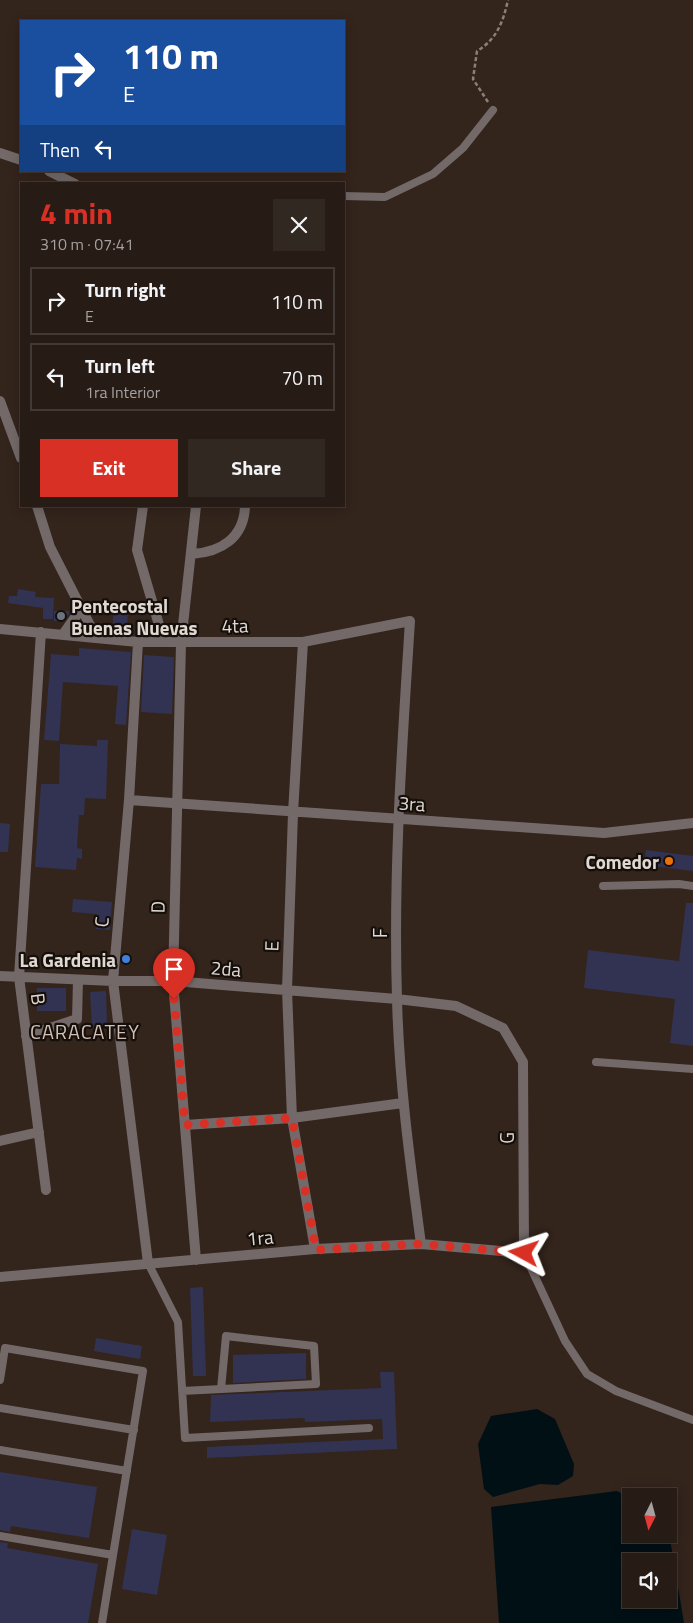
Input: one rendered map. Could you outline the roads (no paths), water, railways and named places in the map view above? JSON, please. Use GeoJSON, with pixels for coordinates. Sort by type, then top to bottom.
{"type":"FeatureCollection","features":[{"type":"Feature","properties":{"kind":"street"},"geometry":{"type":"LineString","coordinates":[[0,153],[20,160]]}},
{"type":"Feature","properties":{"kind":"street"},"geometry":{"type":"LineString","coordinates":[[51,172],[71,182]]}},
{"type":"Feature","properties":{"kind":"street"},"geometry":{"type":"LineString","coordinates":[[0,401],[20,455]]}},
{"type":"Feature","properties":{"kind":"street"},"geometry":{"type":"LineString","coordinates":[[37,507],[50,547],[96,637]]}},
{"type":"Feature","properties":{"kind":"street"},"geometry":{"type":"LineString","coordinates":[[143,507],[139,521],[137,550],[164,642]]}},
{"type":"Feature","properties":{"kind":"street","name":"D"},"geometry":{"type":"LineString","coordinates":[[196,507],[181,643],[173,981],[196,1260]]}},
{"type":"Feature","properties":{"kind":"street"},"geometry":{"type":"LineString","coordinates":[[192,554],[204,553],[228,544],[242,528],[245,507]]}},
{"type":"Feature","properties":{"kind":"street"},"geometry":{"type":"LineString","coordinates":[[64,633],[76,616],[79,606]]}},
{"type":"Feature","properties":{"kind":"street","name":"4ta"},"geometry":{"type":"LineString","coordinates":[[0,629],[64,633],[138,642],[303,642],[410,620]]}},
{"type":"Feature","properties":{"kind":"street","name":"F"},"geometry":{"type":"LineString","coordinates":[[410,620],[397,820],[397,999],[402,1103],[421,1244]]}},
{"type":"Feature","properties":{"kind":"street","name":"B"},"geometry":{"type":"LineString","coordinates":[[41,632],[19,977],[46,1190]]}},
{"type":"Feature","properties":{"kind":"street","name":"C"},"geometry":{"type":"LineString","coordinates":[[138,642],[129,800],[113,981],[148,1263]]}},
{"type":"Feature","properties":{"kind":"street","name":"E"},"geometry":{"type":"LineString","coordinates":[[303,642],[293,813],[287,990],[292,1118],[316,1250]]}},
{"type":"Feature","properties":{"kind":"street","name":"3ra"},"geometry":{"type":"LineString","coordinates":[[129,800],[177,805],[604,833],[693,823]]}},
{"type":"Feature","properties":{"kind":"street","name":"2da"},"geometry":{"type":"LineString","coordinates":[[0,976],[78,980],[173,981],[397,999],[456,1006],[503,1028]]}},
{"type":"Feature","properties":{"kind":"street"},"geometry":{"type":"LineString","coordinates":[[26,1036],[77,1019],[78,980]]}},
{"type":"Feature","properties":{"kind":"street","name":"G"},"geometry":{"type":"LineString","coordinates":[[503,1028],[523,1062],[524,1253]]}},
{"type":"Feature","properties":{"kind":"street"},"geometry":{"type":"LineString","coordinates":[[185,1125],[292,1118],[402,1103]]}},
{"type":"Feature","properties":{"kind":"street"},"geometry":{"type":"LineString","coordinates":[[0,1140],[39,1132]]}},
{"type":"Feature","properties":{"kind":"street","name":"1ra"},"geometry":{"type":"LineString","coordinates":[[0,1277],[148,1263],[421,1244],[524,1253]]}},
{"type":"Feature","properties":{"kind":"lane"},"geometry":{"type":"LineString","coordinates":[[345,196],[385,197],[432,174],[464,148],[493,110]]}},
{"type":"Feature","properties":{"kind":"lane"},"geometry":{"type":"LineString","coordinates":[[603,886],[679,884],[693,886]]}},
{"type":"Feature","properties":{"kind":"lane"},"geometry":{"type":"LineString","coordinates":[[596,1062],[693,1069]]}},
{"type":"Feature","properties":{"kind":"lane"},"geometry":{"type":"LineString","coordinates":[[524,1253],[565,1341],[587,1374],[616,1391],[693,1420]]}},
{"type":"Feature","properties":{"kind":"lane"},"geometry":{"type":"LineString","coordinates":[[148,1263],[178,1322],[185,1438],[369,1428]]}},
{"type":"Feature","properties":{"kind":"lane"},"geometry":{"type":"LineString","coordinates":[[182,1390],[316,1384],[314,1346],[226,1336],[221,1388]]}},
{"type":"Feature","properties":{"kind":"lane"},"geometry":{"type":"LineString","coordinates":[[0,1380],[5,1348],[143,1371],[102,1623]]}},
{"type":"Feature","properties":{"kind":"lane"},"geometry":{"type":"LineString","coordinates":[[0,1408],[134,1430]]}},
{"type":"Feature","properties":{"kind":"lane"},"geometry":{"type":"LineString","coordinates":[[0,1450],[127,1471]]}},
{"type":"Feature","properties":{"kind":"lane"},"geometry":{"type":"LineString","coordinates":[[0,1536],[113,1555]]}},
{"type":"Feature","properties":{"kind":"place","name":"Pentecostal Buenas Nuevas"},"geometry":{"type":"Point","coordinates":[61,616]}},
{"type":"Feature","properties":{"kind":"place","name":"Comedor"},"geometry":{"type":"Point","coordinates":[669,861]}},
{"type":"Feature","properties":{"kind":"place","name":"La Gardenia"},"geometry":{"type":"Point","coordinates":[126,959]}},
{"type":"Feature","properties":{"kind":"district","name":"CARACATEY"},"geometry":{"type":"Point","coordinates":[85,1031]}}]}
